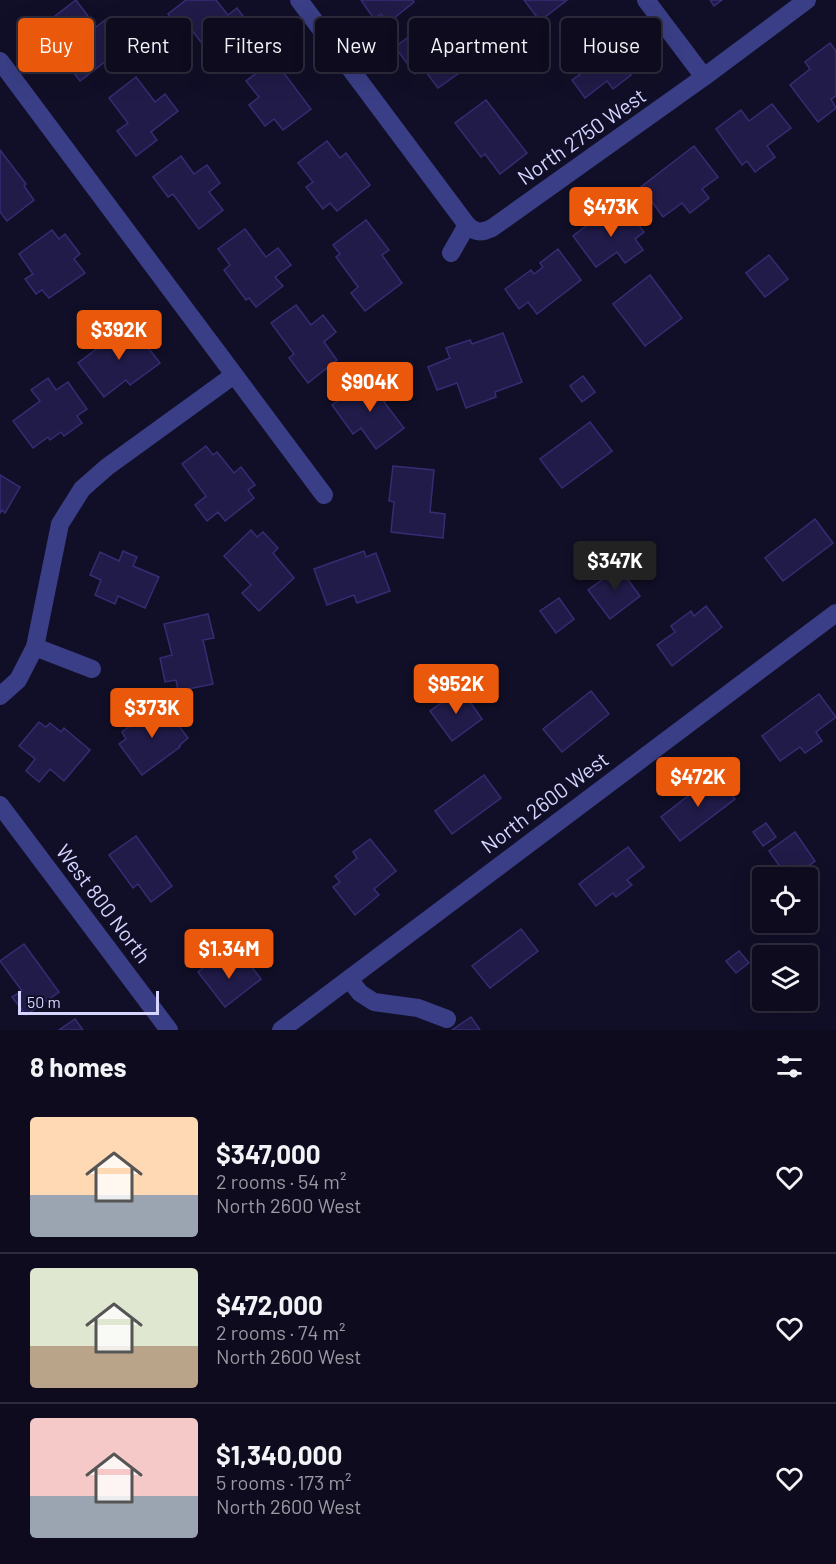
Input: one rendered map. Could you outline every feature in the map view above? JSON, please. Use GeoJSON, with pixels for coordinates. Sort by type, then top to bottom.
{"type":"FeatureCollection","features":[{"type":"Feature","properties":{"kind":"street"},"geometry":{"type":"LineString","coordinates":[[298,0],[467,225],[451,253]]}},
{"type":"Feature","properties":{"kind":"street"},"geometry":{"type":"LineString","coordinates":[[646,0],[704,77]]}},
{"type":"Feature","properties":{"kind":"street","name":"North 2750 West"},"geometry":{"type":"LineString","coordinates":[[467,225],[474,231],[482,233],[492,228],[704,77],[807,0]]}},
{"type":"Feature","properties":{"kind":"street"},"geometry":{"type":"LineString","coordinates":[[0,61],[324,495]]}},
{"type":"Feature","properties":{"kind":"street"},"geometry":{"type":"LineString","coordinates":[[0,696],[18,680],[35,647],[60,524],[82,489],[107,467],[234,375]]}},
{"type":"Feature","properties":{"kind":"street","name":"North 2600 West"},"geometry":{"type":"LineString","coordinates":[[281,1030],[836,613]]}},
{"type":"Feature","properties":{"kind":"street"},"geometry":{"type":"LineString","coordinates":[[35,647],[92,669]]}},
{"type":"Feature","properties":{"kind":"street","name":"West 800 North"},"geometry":{"type":"LineString","coordinates":[[0,805],[169,1030]]}},
{"type":"Feature","properties":{"kind":"street"},"geometry":{"type":"LineString","coordinates":[[349,979],[360,993],[374,1002],[418,1008],[447,1019]]}},
{"type":"Feature","properties":{"kind":"building"},"geometry":{"type":"Polygon","coordinates":[[[76,0],[89,18],[53,18],[76,0]]]}},
{"type":"Feature","properties":{"kind":"building"},"geometry":{"type":"Polygon","coordinates":[[[186,0],[216,0],[228,15],[237,8],[244,18],[203,18],[203,45],[191,29],[191,18],[171,18],[168,14],[186,0]]]}},
{"type":"Feature","properties":{"kind":"building"},"geometry":{"type":"Polygon","coordinates":[[[361,0],[413,0],[414,2],[394,18],[384,18],[381,14],[373,18],[361,0]]]}},
{"type":"Feature","properties":{"kind":"building"},"geometry":{"type":"Polygon","coordinates":[[[524,0],[567,0],[544,18],[538,18],[524,0]]]}},
{"type":"Feature","properties":{"kind":"building"},"geometry":{"type":"Polygon","coordinates":[[[710,0],[722,0],[714,6],[710,0]]]}},
{"type":"Feature","properties":{"kind":"building"},"geometry":{"type":"Polygon","coordinates":[[[105,20],[106,21],[106,61],[94,70],[94,24],[96,27],[105,20]]]}},
{"type":"Feature","properties":{"kind":"building"},"geometry":{"type":"Polygon","coordinates":[[[409,37],[409,66],[397,50],[397,46],[409,37]]]}},
{"type":"Feature","properties":{"kind":"building"},"geometry":{"type":"Polygon","coordinates":[[[830,43],[836,51],[836,96],[831,99],[836,108],[818,122],[790,85],[810,69],[805,62],[830,43]]]}},
{"type":"Feature","properties":{"kind":"building"},"geometry":{"type":"Polygon","coordinates":[[[73,72],[92,72],[80,81],[73,72]]]}},
{"type":"Feature","properties":{"kind":"building"},"geometry":{"type":"Polygon","coordinates":[[[258,72],[283,72],[311,109],[283,130],[274,119],[265,126],[249,105],[259,97],[246,81],[258,72]]]}},
{"type":"Feature","properties":{"kind":"building"},"geometry":{"type":"Polygon","coordinates":[[[426,72],[461,72],[438,88],[426,72]]]}},
{"type":"Feature","properties":{"kind":"building"},"geometry":{"type":"Polygon","coordinates":[[[583,72],[629,72],[631,75],[613,89],[607,81],[585,98],[572,80],[583,72]]]}},
{"type":"Feature","properties":{"kind":"building"},"geometry":{"type":"Polygon","coordinates":[[[136,77],[155,102],[165,94],[178,111],[151,132],[157,140],[136,156],[117,131],[128,123],[109,98],[136,77]]]}},
{"type":"Feature","properties":{"kind":"building"},"geometry":{"type":"Polygon","coordinates":[[[486,100],[527,153],[500,174],[485,154],[481,157],[455,123],[486,100]]]}},
{"type":"Feature","properties":{"kind":"building"},"geometry":{"type":"Polygon","coordinates":[[[772,104],[791,128],[767,146],[775,157],[755,172],[747,161],[742,165],[716,129],[741,110],[749,121],[772,104]]]}},
{"type":"Feature","properties":{"kind":"building"},"geometry":{"type":"Polygon","coordinates":[[[327,141],[340,158],[346,153],[370,185],[337,211],[330,203],[323,209],[306,187],[313,182],[298,163],[327,141]]]}},
{"type":"Feature","properties":{"kind":"building"},"geometry":{"type":"Polygon","coordinates":[[[694,146],[718,177],[702,189],[709,198],[690,213],[682,203],[663,217],[641,187],[694,146]]]}},
{"type":"Feature","properties":{"kind":"building"},"geometry":{"type":"Polygon","coordinates":[[[0,150],[26,184],[24,186],[34,200],[7,221],[0,212],[0,150]]]}},
{"type":"Feature","properties":{"kind":"building"},"geometry":{"type":"Polygon","coordinates":[[[181,156],[194,174],[207,165],[220,183],[209,192],[223,210],[199,229],[173,194],[168,197],[153,177],[181,156]]]}},
{"type":"Feature","properties":{"kind":"building"},"geometry":{"type":"Polygon","coordinates":[[[626,208],[644,232],[635,239],[643,250],[625,263],[617,252],[596,267],[573,236],[598,217],[604,224],[626,208]]]}},
{"type":"Feature","properties":{"kind":"building"},"geometry":{"type":"Polygon","coordinates":[[[366,220],[389,250],[382,255],[402,283],[365,311],[351,293],[358,287],[336,257],[340,254],[333,245],[366,220]]]}},
{"type":"Feature","properties":{"kind":"building"},"geometry":{"type":"Polygon","coordinates":[[[245,229],[266,257],[278,248],[291,265],[275,277],[283,286],[256,307],[249,298],[246,300],[224,270],[230,265],[218,249],[245,229]]]}},
{"type":"Feature","properties":{"kind":"building"},"geometry":{"type":"Polygon","coordinates":[[[52,230],[59,239],[65,234],[80,254],[74,259],[85,273],[49,298],[42,290],[36,294],[25,279],[33,274],[19,254],[52,230]]]}},
{"type":"Feature","properties":{"kind":"building"},"geometry":{"type":"Polygon","coordinates":[[[558,249],[581,280],[537,314],[528,302],[519,309],[505,289],[531,270],[534,274],[543,267],[540,263],[558,249]]]}},
{"type":"Feature","properties":{"kind":"building"},"geometry":{"type":"Polygon","coordinates":[[[769,255],[788,279],[765,297],[746,273],[769,255]]]}},
{"type":"Feature","properties":{"kind":"building"},"geometry":{"type":"Polygon","coordinates":[[[650,275],[682,318],[645,346],[613,304],[650,275]]]}},
{"type":"Feature","properties":{"kind":"building"},"geometry":{"type":"Polygon","coordinates":[[[296,305],[311,325],[323,315],[336,332],[324,342],[337,360],[308,383],[289,358],[294,354],[271,323],[296,305]]]}},
{"type":"Feature","properties":{"kind":"building"},"geometry":{"type":"Polygon","coordinates":[[[130,324],[160,363],[130,385],[126,380],[104,397],[78,363],[130,324]]]}},
{"type":"Feature","properties":{"kind":"building"},"geometry":{"type":"Polygon","coordinates":[[[503,333],[522,382],[495,392],[496,397],[466,408],[457,383],[437,390],[428,367],[450,358],[446,348],[470,340],[472,344],[503,333]]]}},
{"type":"Feature","properties":{"kind":"building"},"geometry":{"type":"Polygon","coordinates":[[[583,376],[595,392],[582,402],[570,386],[583,376]]]}},
{"type":"Feature","properties":{"kind":"building"},"geometry":{"type":"Polygon","coordinates":[[[48,378],[56,390],[68,382],[87,409],[77,416],[82,423],[64,436],[61,432],[50,440],[48,437],[33,448],[13,421],[40,401],[31,390],[48,378]]]}},
{"type":"Feature","properties":{"kind":"building"},"geometry":{"type":"Polygon","coordinates":[[[381,378],[394,395],[384,402],[404,428],[376,449],[361,428],[353,434],[332,405],[356,388],[360,394],[381,378]]]}},
{"type":"Feature","properties":{"kind":"building"},"geometry":{"type":"Polygon","coordinates":[[[590,422],[612,451],[562,488],[540,459],[590,422]]]}},
{"type":"Feature","properties":{"kind":"building"},"geometry":{"type":"Polygon","coordinates":[[[206,446],[213,455],[217,452],[234,473],[241,467],[255,485],[248,490],[254,498],[225,521],[218,512],[207,521],[195,505],[206,496],[182,464],[206,446]]]}},
{"type":"Feature","properties":{"kind":"building"},"geometry":{"type":"Polygon","coordinates":[[[393,466],[434,470],[430,512],[445,514],[443,538],[391,532],[394,502],[389,501],[393,466]]]}},
{"type":"Feature","properties":{"kind":"building"},"geometry":{"type":"Polygon","coordinates":[[[0,475],[20,487],[5,513],[2,510],[0,513],[0,475]]]}},
{"type":"Feature","properties":{"kind":"building"},"geometry":{"type":"Polygon","coordinates":[[[815,519],[833,543],[783,581],[765,558],[815,519]]]}},
{"type":"Feature","properties":{"kind":"building"},"geometry":{"type":"Polygon","coordinates":[[[251,530],[257,537],[263,532],[278,548],[273,553],[294,578],[259,611],[242,593],[251,585],[224,556],[251,530]]]}},
{"type":"Feature","properties":{"kind":"building"},"geometry":{"type":"Polygon","coordinates":[[[123,551],[137,557],[133,566],[159,577],[145,608],[118,596],[115,604],[95,595],[101,580],[90,575],[100,552],[119,561],[123,551]]]}},
{"type":"Feature","properties":{"kind":"building"},"geometry":{"type":"Polygon","coordinates":[[[364,551],[366,557],[376,553],[390,591],[357,603],[354,595],[327,605],[314,569],[364,551]]]}},
{"type":"Feature","properties":{"kind":"building"},"geometry":{"type":"Polygon","coordinates":[[[623,565],[630,575],[626,577],[640,596],[610,619],[588,590],[623,565]]]}},
{"type":"Feature","properties":{"kind":"building"},"geometry":{"type":"Polygon","coordinates":[[[559,598],[574,619],[556,633],[540,611],[559,598]]]}},
{"type":"Feature","properties":{"kind":"building"},"geometry":{"type":"Polygon","coordinates":[[[706,606],[722,627],[672,666],[657,645],[675,632],[671,626],[691,611],[694,616],[706,606]]]}},
{"type":"Feature","properties":{"kind":"building"},"geometry":{"type":"Polygon","coordinates":[[[208,614],[214,638],[203,640],[213,684],[178,691],[176,680],[165,682],[160,658],[172,655],[164,624],[208,614]]]}},
{"type":"Feature","properties":{"kind":"building"},"geometry":{"type":"Polygon","coordinates":[[[461,689],[482,719],[452,741],[430,711],[461,689]]]}},
{"type":"Feature","properties":{"kind":"building"},"geometry":{"type":"Polygon","coordinates":[[[591,691],[609,714],[562,752],[543,729],[591,691]]]}},
{"type":"Feature","properties":{"kind":"building"},"geometry":{"type":"Polygon","coordinates":[[[819,694],[836,717],[816,732],[822,741],[805,753],[800,747],[780,761],[762,736],[819,694]]]}},
{"type":"Feature","properties":{"kind":"building"},"geometry":{"type":"Polygon","coordinates":[[[161,703],[188,738],[180,747],[142,775],[119,744],[126,739],[122,732],[161,703]]]}},
{"type":"Feature","properties":{"kind":"building"},"geometry":{"type":"Polygon","coordinates":[[[39,722],[46,727],[50,723],[61,732],[64,728],[90,750],[64,781],[50,769],[39,782],[26,771],[35,759],[19,746],[39,722]]]}},
{"type":"Feature","properties":{"kind":"building"},"geometry":{"type":"Polygon","coordinates":[[[716,774],[735,799],[680,841],[661,817],[716,774]]]}},
{"type":"Feature","properties":{"kind":"building"},"geometry":{"type":"Polygon","coordinates":[[[484,775],[501,798],[452,834],[435,811],[484,775]]]}},
{"type":"Feature","properties":{"kind":"building"},"geometry":{"type":"Polygon","coordinates":[[[766,823],[776,837],[763,846],[753,832],[766,823]]]}},
{"type":"Feature","properties":{"kind":"building"},"geometry":{"type":"Polygon","coordinates":[[[795,832],[815,861],[807,867],[780,867],[769,851],[795,832]]]}},
{"type":"Feature","properties":{"kind":"building"},"geometry":{"type":"Polygon","coordinates":[[[136,836],[172,886],[151,902],[138,884],[133,888],[109,855],[136,836]]]}},
{"type":"Feature","properties":{"kind":"building"},"geometry":{"type":"Polygon","coordinates":[[[370,839],[396,871],[374,889],[379,895],[355,915],[333,887],[340,882],[335,876],[357,858],[353,852],[370,839]]]}},
{"type":"Feature","properties":{"kind":"building"},"geometry":{"type":"Polygon","coordinates":[[[628,847],[644,867],[627,880],[632,885],[616,897],[613,893],[596,906],[579,884],[628,847]]]}},
{"type":"Feature","properties":{"kind":"building"},"geometry":{"type":"Polygon","coordinates":[[[521,929],[538,951],[490,988],[472,966],[521,929]]]}},
{"type":"Feature","properties":{"kind":"building"},"geometry":{"type":"Polygon","coordinates":[[[24,944],[59,992],[26,1015],[12,997],[22,991],[0,961],[24,944]]]}},
{"type":"Feature","properties":{"kind":"building"},"geometry":{"type":"Polygon","coordinates":[[[739,951],[749,963],[736,973],[726,961],[739,951]]]}},
{"type":"Feature","properties":{"kind":"building"},"geometry":{"type":"Polygon","coordinates":[[[244,957],[261,979],[225,1007],[198,972],[216,958],[226,971],[244,957]]]}},
{"type":"Feature","properties":{"kind":"building"},"geometry":{"type":"Polygon","coordinates":[[[471,1017],[480,1030],[452,1030],[471,1017]]]}},
{"type":"Feature","properties":{"kind":"building"},"geometry":{"type":"Polygon","coordinates":[[[75,1019],[83,1030],[59,1030],[75,1019]]]}}]}
